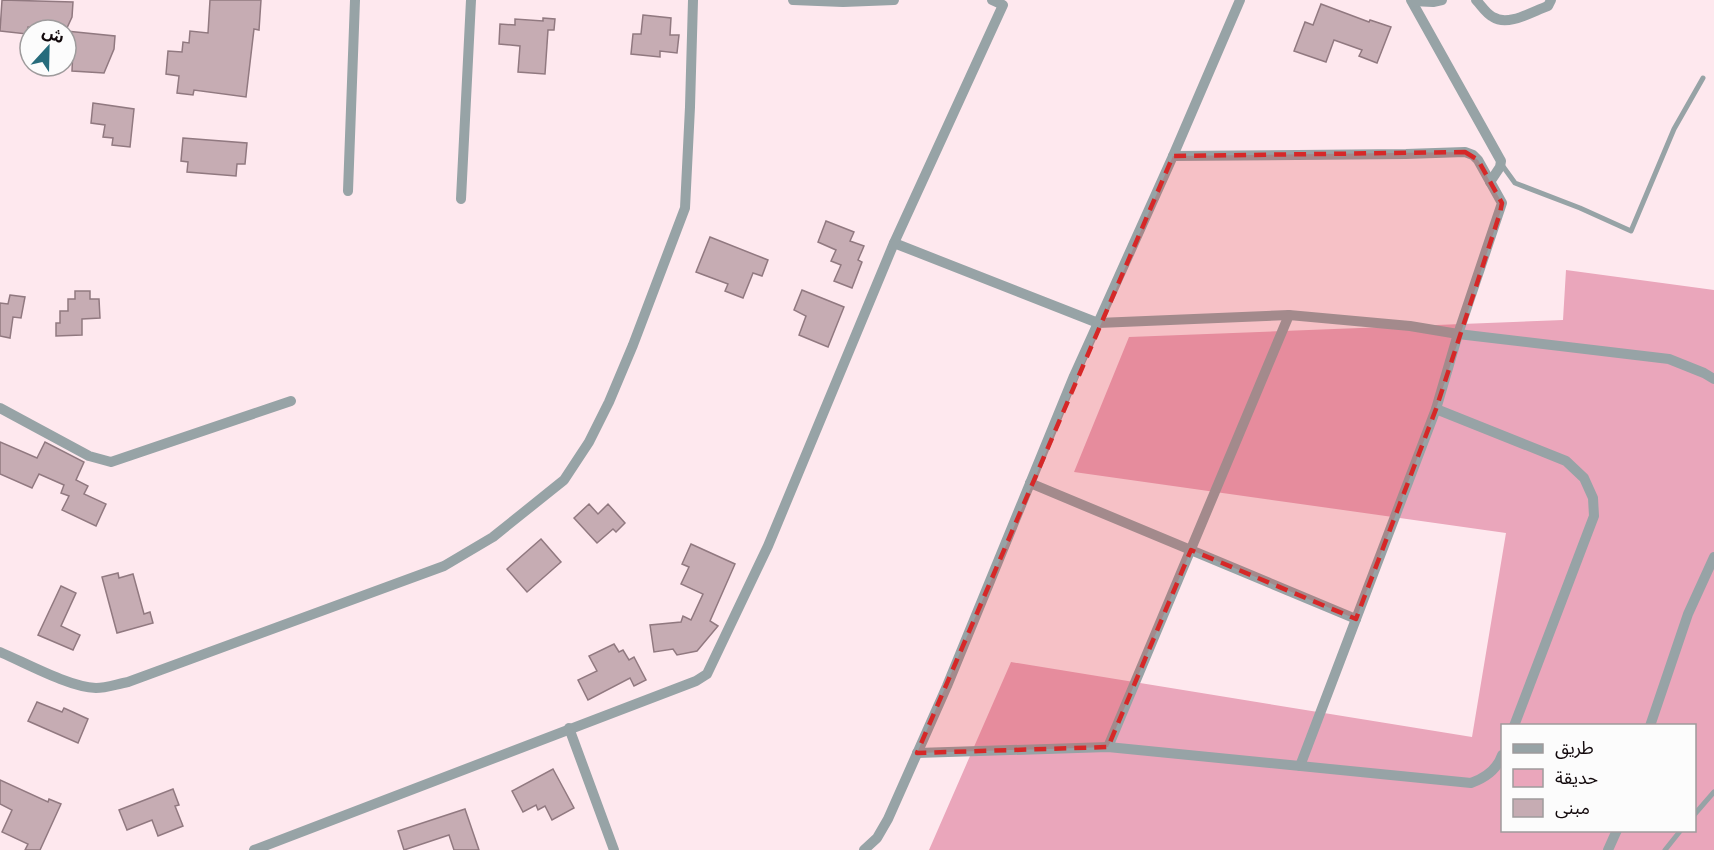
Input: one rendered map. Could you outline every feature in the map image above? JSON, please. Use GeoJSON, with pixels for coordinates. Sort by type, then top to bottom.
{"type":"FeatureCollection","features":[{"type":"Feature","properties":{"kind":"street"},"geometry":{"type":"LineString","coordinates":[[348,191],[355,0]]}},
{"type":"Feature","properties":{"kind":"street"},"geometry":{"type":"LineString","coordinates":[[461,199],[471,0]]}},
{"type":"Feature","properties":{"kind":"street"},"geometry":{"type":"LineString","coordinates":[[0,652],[86,687],[97,688],[128,682],[444,566],[493,537],[564,480],[589,442],[609,402],[685,208],[693,0]]}},
{"type":"Feature","properties":{"kind":"street"},"geometry":{"type":"LineString","coordinates":[[793,0],[843,2],[894,0]]}},
{"type":"Feature","properties":{"kind":"street"},"geometry":{"type":"LineString","coordinates":[[254,850],[696,681],[709,672],[772,537],[894,243],[1003,5],[992,0]]}},
{"type":"Feature","properties":{"kind":"street"},"geometry":{"type":"LineString","coordinates":[[864,850],[882,831],[917,753],[1074,376],[1240,0]]}},
{"type":"Feature","properties":{"kind":"street"},"geometry":{"type":"LineString","coordinates":[[1412,0],[1433,2],[1442,0]]}},
{"type":"Feature","properties":{"kind":"street"},"geometry":{"type":"LineString","coordinates":[[1412,0],[1501,164],[1490,182]]}},
{"type":"Feature","properties":{"kind":"street"},"geometry":{"type":"LineString","coordinates":[[1476,0],[1492,17],[1501,21],[1548,6],[1551,0]]}},
{"type":"Feature","properties":{"kind":"street"},"geometry":{"type":"LineString","coordinates":[[1173,156],[1465,152],[1478,160],[1502,203],[1458,334],[1436,409],[1300,766]]}},
{"type":"Feature","properties":{"kind":"street"},"geometry":{"type":"LineString","coordinates":[[894,243],[1098,323],[1289,315],[1410,326],[1458,334],[1669,359],[1714,379]]}},
{"type":"Feature","properties":{"kind":"street"},"geometry":{"type":"LineString","coordinates":[[1108,747],[1289,315]]}},
{"type":"Feature","properties":{"kind":"street"},"geometry":{"type":"LineString","coordinates":[[0,408],[89,456],[111,462],[291,400]]}},
{"type":"Feature","properties":{"kind":"street"},"geometry":{"type":"LineString","coordinates":[[1436,409],[1566,460],[1584,478],[1593,498],[1594,516],[1515,724]]}},
{"type":"Feature","properties":{"kind":"street"},"geometry":{"type":"LineString","coordinates":[[1030,483],[1356,619]]}},
{"type":"Feature","properties":{"kind":"street"},"geometry":{"type":"LineString","coordinates":[[1651,724],[1688,614],[1714,557]]}},
{"type":"Feature","properties":{"kind":"street"},"geometry":{"type":"LineString","coordinates":[[569,728],[614,850]]}},
{"type":"Feature","properties":{"kind":"street"},"geometry":{"type":"LineString","coordinates":[[917,753],[1108,747],[1471,783],[1485,778],[1501,759]]}},
{"type":"Feature","properties":{"kind":"street"},"geometry":{"type":"LineString","coordinates":[[1608,850],[1617,832]]}},
{"type":"Feature","properties":{"kind":"lane"},"geometry":{"type":"LineString","coordinates":[[1501,164],[1515,183],[1631,231],[1674,129],[1703,78]]}},
{"type":"Feature","properties":{"kind":"lane"},"geometry":{"type":"LineString","coordinates":[[1696,814],[1714,792]]}},
{"type":"Feature","properties":{"kind":"lane"},"geometry":{"type":"LineString","coordinates":[[1665,850],[1680,832]]}},
{"type":"Feature","properties":{"kind":"highlighted area"},"geometry":{"type":"Polygon","coordinates":[[[1465,152],[1478,160],[1502,203],[1436,409],[1356,619],[1191,550],[1108,747],[917,753],[1173,156],[1465,152]]]}},
{"type":"Feature","properties":{"kind":"green space"},"geometry":{"type":"Polygon","coordinates":[[[1566,270],[1714,290],[1714,850],[929,850],[1011,662],[1472,737],[1506,533],[1074,472],[1129,337],[1563,320],[1566,270]]]}},
{"type":"Feature","properties":{"kind":"building"},"geometry":{"type":"Polygon","coordinates":[[[2,0],[73,2],[72,18],[18,18],[18,33],[0,31],[2,0]]]}},
{"type":"Feature","properties":{"kind":"building"},"geometry":{"type":"Polygon","coordinates":[[[210,0],[261,0],[259,30],[254,29],[246,97],[194,90],[193,95],[177,93],[179,76],[166,74],[168,51],[182,52],[183,42],[189,43],[190,31],[208,33],[210,0]]]}},
{"type":"Feature","properties":{"kind":"building"},"geometry":{"type":"Polygon","coordinates":[[[1321,4],[1369,22],[1370,20],[1391,27],[1377,63],[1359,56],[1362,50],[1334,40],[1326,62],[1294,51],[1305,22],[1313,25],[1321,4]]]}},
{"type":"Feature","properties":{"kind":"building"},"geometry":{"type":"Polygon","coordinates":[[[643,15],[671,18],[670,35],[679,35],[677,53],[660,51],[660,57],[631,54],[633,34],[641,34],[643,15]]]}},
{"type":"Feature","properties":{"kind":"building"},"geometry":{"type":"Polygon","coordinates":[[[543,18],[555,19],[554,30],[548,30],[545,74],[518,72],[520,46],[499,44],[500,24],[515,25],[515,19],[543,21],[543,18]]]}},
{"type":"Feature","properties":{"kind":"building"},"geometry":{"type":"Polygon","coordinates":[[[78,32],[115,36],[114,49],[104,73],[78,71],[78,32]]]}},
{"type":"Feature","properties":{"kind":"building"},"geometry":{"type":"Polygon","coordinates":[[[93,103],[134,109],[130,147],[112,145],[113,138],[103,137],[105,125],[91,123],[93,103]]]}},
{"type":"Feature","properties":{"kind":"building"},"geometry":{"type":"Polygon","coordinates":[[[183,138],[247,143],[245,164],[237,164],[236,176],[187,172],[188,162],[181,161],[183,138]]]}},
{"type":"Feature","properties":{"kind":"building"},"geometry":{"type":"Polygon","coordinates":[[[826,221],[854,232],[850,241],[864,246],[858,260],[862,262],[852,288],[834,281],[841,265],[831,261],[836,250],[818,242],[826,221]]]}},
{"type":"Feature","properties":{"kind":"building"},"geometry":{"type":"Polygon","coordinates":[[[710,237],[768,260],[762,276],[753,273],[743,298],[725,291],[728,284],[696,272],[710,237]]]}},
{"type":"Feature","properties":{"kind":"building"},"geometry":{"type":"Polygon","coordinates":[[[802,290],[844,307],[828,347],[799,335],[806,316],[794,310],[802,290]]]}},
{"type":"Feature","properties":{"kind":"building"},"geometry":{"type":"Polygon","coordinates":[[[75,291],[90,291],[90,299],[99,299],[100,318],[82,319],[82,335],[56,336],[56,323],[60,323],[60,311],[68,311],[68,299],[75,299],[75,291]]]}},
{"type":"Feature","properties":{"kind":"building"},"geometry":{"type":"Polygon","coordinates":[[[10,295],[25,297],[21,318],[13,317],[10,338],[0,336],[0,303],[8,304],[10,295]]]}},
{"type":"Feature","properties":{"kind":"building"},"geometry":{"type":"Polygon","coordinates":[[[0,442],[37,458],[45,442],[84,462],[76,480],[88,486],[84,494],[106,504],[96,526],[62,510],[69,496],[61,493],[64,485],[39,474],[32,488],[0,474],[0,442]]]}},
{"type":"Feature","properties":{"kind":"building"},"geometry":{"type":"Polygon","coordinates":[[[589,504],[598,514],[608,504],[625,523],[616,532],[613,529],[597,543],[574,518],[589,504]]]}},
{"type":"Feature","properties":{"kind":"building"},"geometry":{"type":"Polygon","coordinates":[[[541,539],[561,562],[527,592],[507,569],[541,539]]]}},
{"type":"Feature","properties":{"kind":"building"},"geometry":{"type":"Polygon","coordinates":[[[691,544],[735,564],[710,621],[718,626],[697,651],[677,655],[673,649],[654,652],[650,625],[681,622],[683,616],[691,620],[703,594],[681,584],[689,567],[682,564],[691,544]]]}},
{"type":"Feature","properties":{"kind":"building"},"geometry":{"type":"Polygon","coordinates":[[[118,573],[119,578],[133,574],[144,614],[150,612],[153,623],[117,633],[102,577],[118,573]]]}},
{"type":"Feature","properties":{"kind":"building"},"geometry":{"type":"Polygon","coordinates":[[[61,586],[76,593],[61,626],[80,635],[73,650],[38,635],[61,586]]]}},
{"type":"Feature","properties":{"kind":"building"},"geometry":{"type":"Polygon","coordinates":[[[614,644],[619,652],[623,650],[629,660],[634,657],[646,680],[634,686],[630,678],[588,700],[578,680],[597,671],[589,656],[614,644]]]}},
{"type":"Feature","properties":{"kind":"building"},"geometry":{"type":"Polygon","coordinates":[[[37,702],[62,712],[64,708],[88,719],[78,743],[28,721],[37,702]]]}},
{"type":"Feature","properties":{"kind":"building"},"geometry":{"type":"Polygon","coordinates":[[[553,769],[574,808],[552,820],[545,806],[538,810],[536,805],[523,812],[512,791],[553,769]]]}},
{"type":"Feature","properties":{"kind":"building"},"geometry":{"type":"Polygon","coordinates":[[[0,780],[48,802],[49,799],[61,804],[40,850],[25,850],[28,844],[2,832],[12,810],[0,804],[0,780]]]}},
{"type":"Feature","properties":{"kind":"building"},"geometry":{"type":"Polygon","coordinates":[[[173,789],[179,805],[175,806],[183,826],[158,836],[152,820],[127,830],[119,810],[173,789]]]}},
{"type":"Feature","properties":{"kind":"building"},"geometry":{"type":"Polygon","coordinates":[[[465,809],[479,850],[454,850],[449,835],[404,850],[398,831],[465,809]]]}}]}
